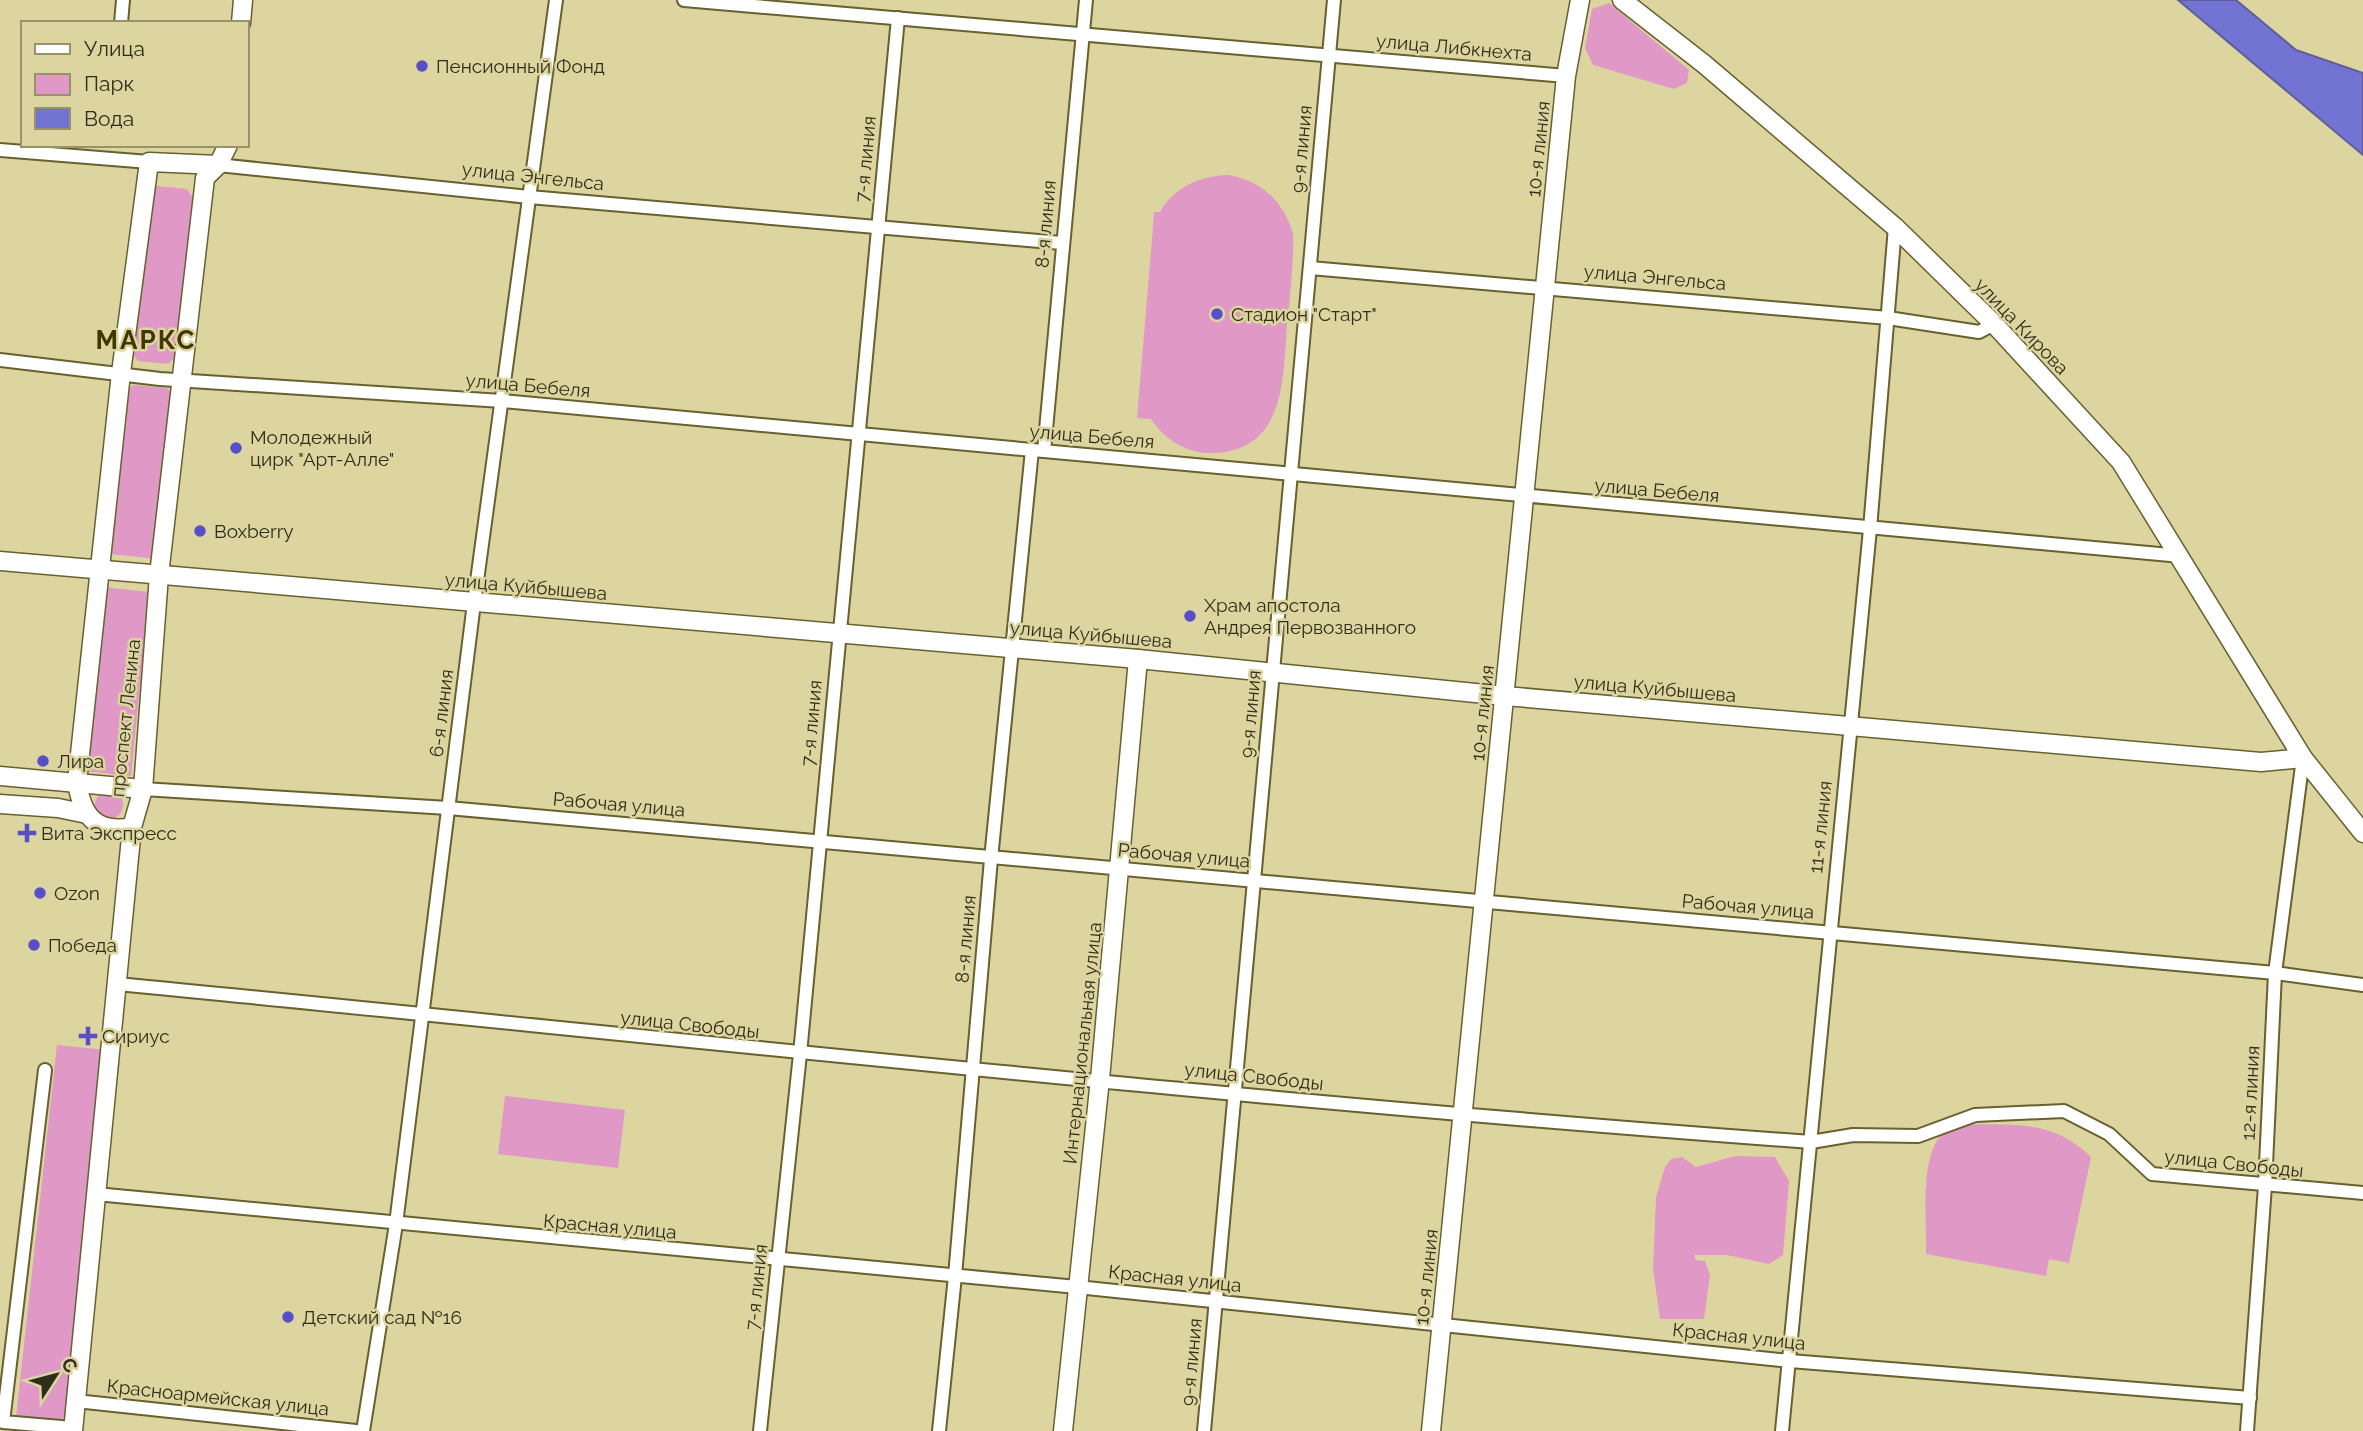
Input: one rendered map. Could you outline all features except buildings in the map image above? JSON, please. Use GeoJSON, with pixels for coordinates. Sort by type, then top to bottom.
{"type":"FeatureCollection","features":[{"type":"Feature","properties":{"kind":"street"},"geometry":{"type":"LineString","coordinates":[[121,21],[123,0]]}},
{"type":"Feature","properties":{"kind":"street"},"geometry":{"type":"LineString","coordinates":[[241,21],[243,0]]}},
{"type":"Feature","properties":{"kind":"street","name":"6-я линия"},"geometry":{"type":"LineString","coordinates":[[363,1431],[396,1224],[420,1016],[556,0]]}},
{"type":"Feature","properties":{"kind":"street"},"geometry":{"type":"LineString","coordinates":[[684,0],[1082,34]]}},
{"type":"Feature","properties":{"kind":"street","name":"8-я линия"},"geometry":{"type":"LineString","coordinates":[[939,1431],[1012,648],[1062,243],[1086,0]]}},
{"type":"Feature","properties":{"kind":"street","name":"9-я линия"},"geometry":{"type":"LineString","coordinates":[[1204,1431],[1310,268],[1334,56],[1334,0]]}},
{"type":"Feature","properties":{"kind":"street","name":"10-я линия"},"geometry":{"type":"LineString","coordinates":[[1431,1431],[1463,1117],[1481,904],[1526,497],[1566,76],[1580,0]]}},
{"type":"Feature","properties":{"kind":"street","name":"улица Кирова"},"geometry":{"type":"LineString","coordinates":[[1622,0],[1704,64],[1895,227],[1994,324],[2121,462],[2303,758],[2363,833]]}},
{"type":"Feature","properties":{"kind":"street","name":"7-я линия"},"geometry":{"type":"LineString","coordinates":[[760,1431],[800,1054],[898,18]]}},
{"type":"Feature","properties":{"kind":"street","name":"улица Либкнехта"},"geometry":{"type":"LineString","coordinates":[[1082,34],[1566,76]]}},
{"type":"Feature","properties":{"kind":"street","name":"проспект Ленина"},"geometry":{"type":"LineString","coordinates":[[45,1070],[3,1422],[73,1430],[132,827],[143,789],[159,575],[205,178],[218,165],[227,147]]}},
{"type":"Feature","properties":{"kind":"street","name":"улица Энгельса"},"geometry":{"type":"LineString","coordinates":[[0,150],[107,152],[149,162],[218,165],[529,197],[1062,243]]}},
{"type":"Feature","properties":{"kind":"street"},"geometry":{"type":"LineString","coordinates":[[132,827],[117,830],[100,827],[87,814],[79,799],[77,782],[121,373],[149,162]]}},
{"type":"Feature","properties":{"kind":"street","name":"11-я линия"},"geometry":{"type":"LineString","coordinates":[[1782,1431],[1870,529],[1895,227]]}},
{"type":"Feature","properties":{"kind":"street","name":"улица Энгельса"},"geometry":{"type":"LineString","coordinates":[[1310,268],[1888,318],[1979,332],[1994,324]]}},
{"type":"Feature","properties":{"kind":"street","name":"улица Бебеля"},"geometry":{"type":"LineString","coordinates":[[0,360],[183,380],[502,401],[2181,556]]}},
{"type":"Feature","properties":{"kind":"street","name":"улица Куйбышева"},"geometry":{"type":"LineString","coordinates":[[0,561],[1138,659],[1849,727],[2261,762],[2303,758]]}},
{"type":"Feature","properties":{"kind":"street","name":"Интернациональная улица"},"geometry":{"type":"LineString","coordinates":[[1063,1431],[1100,1079],[1138,659]]}},
{"type":"Feature","properties":{"kind":"street","name":"12-я линия"},"geometry":{"type":"LineString","coordinates":[[2247,1431],[2265,1186],[2275,973],[2303,758]]}},
{"type":"Feature","properties":{"kind":"street","name":"Рабочая улица"},"geometry":{"type":"LineString","coordinates":[[0,776],[143,789],[448,808],[1481,904],[2275,973],[2363,985]]}},
{"type":"Feature","properties":{"kind":"street"},"geometry":{"type":"LineString","coordinates":[[0,804],[58,808],[87,814]]}},
{"type":"Feature","properties":{"kind":"street","name":"улица Свободы"},"geometry":{"type":"LineString","coordinates":[[118,984],[800,1054],[1100,1079],[1463,1117],[1811,1142],[1853,1135],[1918,1136],[1975,1115],[2064,1111],[2109,1134],[2152,1174],[2363,1194]]}},
{"type":"Feature","properties":{"kind":"street","name":"Красная улица"},"geometry":{"type":"LineString","coordinates":[[96,1194],[779,1261],[1077,1287],[1790,1361],[2250,1398]]}},
{"type":"Feature","properties":{"kind":"street","name":"Красноармейская улица"},"geometry":{"type":"LineString","coordinates":[[76,1401],[356,1431]]}},
{"type":"Feature","properties":{"kind":"green space"},"geometry":{"type":"Polygon","coordinates":[[[1609,3],[1689,70],[1687,83],[1674,89],[1593,65],[1585,48],[1592,9],[1609,3]]]}},
{"type":"Feature","properties":{"kind":"green space","name":"Стадион \"Старт\""},"geometry":{"type":"Polygon","coordinates":[[[1229,175],[1252,182],[1270,194],[1283,211],[1293,233],[1284,367],[1276,408],[1268,425],[1255,439],[1238,449],[1204,453],[1186,448],[1170,439],[1151,419],[1137,418],[1154,212],[1160,212],[1173,195],[1189,184],[1229,175]]]}},
{"type":"Feature","properties":{"kind":"green space"},"geometry":{"type":"Polygon","coordinates":[[[157,186],[187,189],[193,198],[176,357],[168,364],[138,361],[132,353],[149,192],[157,186]]]}},
{"type":"Feature","properties":{"kind":"green space"},"geometry":{"type":"Polygon","coordinates":[[[133,385],[167,388],[173,396],[157,559],[110,554],[127,391],[133,385]]]}},
{"type":"Feature","properties":{"kind":"green space"},"geometry":{"type":"Polygon","coordinates":[[[103,587],[149,592],[131,776],[84,771],[103,587]]]}},
{"type":"Feature","properties":{"kind":"green space"},"geometry":{"type":"Polygon","coordinates":[[[109,791],[119,795],[123,805],[119,815],[109,819],[99,815],[95,805],[99,795],[109,791]]]}},
{"type":"Feature","properties":{"kind":"green space"},"geometry":{"type":"Polygon","coordinates":[[[57,1045],[107,1050],[67,1416],[58,1421],[16,1417],[57,1045]]]}},
{"type":"Feature","properties":{"kind":"green space"},"geometry":{"type":"Polygon","coordinates":[[[505,1096],[625,1110],[618,1168],[498,1154],[505,1096]]]}},
{"type":"Feature","properties":{"kind":"green space"},"geometry":{"type":"Polygon","coordinates":[[[1967,1124],[2033,1127],[2062,1136],[2091,1157],[2069,1263],[2049,1259],[2046,1276],[1926,1254],[1926,1191],[1930,1158],[1942,1134],[1967,1124]]]}},
{"type":"Feature","properties":{"kind":"green space"},"geometry":{"type":"Polygon","coordinates":[[[1735,1156],[1775,1157],[1789,1181],[1783,1255],[1769,1264],[1727,1255],[1694,1255],[1696,1260],[1705,1261],[1710,1275],[1704,1319],[1660,1319],[1653,1269],[1656,1197],[1665,1167],[1671,1159],[1682,1157],[1696,1167],[1735,1156]]]}},
{"type":"Feature","properties":{"kind":"water"},"geometry":{"type":"Polygon","coordinates":[[[2178,0],[2236,0],[2296,50],[2363,73],[2363,155],[2178,0]]]}},
{"type":"Feature","properties":{"kind":"place","name":"Пенсионный Фонд"},"geometry":{"type":"Point","coordinates":[422,66]}},
{"type":"Feature","properties":{"kind":"place","name":"Стадион \"Старт\""},"geometry":{"type":"Point","coordinates":[1217,314]}},
{"type":"Feature","properties":{"kind":"place","name":"Молодежный цирк \"Арт-Алле\""},"geometry":{"type":"Point","coordinates":[236,448]}},
{"type":"Feature","properties":{"kind":"place","name":"Boxberry"},"geometry":{"type":"Point","coordinates":[200,531]}},
{"type":"Feature","properties":{"kind":"place","name":"Храм апостола Андрея Первозванного"},"geometry":{"type":"Point","coordinates":[1190,616]}},
{"type":"Feature","properties":{"kind":"place","name":"Лира"},"geometry":{"type":"Point","coordinates":[43,761]}},
{"type":"Feature","properties":{"kind":"place","name":"Вита Экспресс"},"geometry":{"type":"Point","coordinates":[27,833]}},
{"type":"Feature","properties":{"kind":"place","name":"Ozon"},"geometry":{"type":"Point","coordinates":[40,893]}},
{"type":"Feature","properties":{"kind":"place","name":"Победа"},"geometry":{"type":"Point","coordinates":[34,945]}},
{"type":"Feature","properties":{"kind":"place","name":"Сириус"},"geometry":{"type":"Point","coordinates":[88,1036]}},
{"type":"Feature","properties":{"kind":"place","name":"Детский сад №16"},"geometry":{"type":"Point","coordinates":[288,1317]}},
{"type":"Feature","properties":{"kind":"district","name":"МАРКС"},"geometry":{"type":"Point","coordinates":[146,340]}}]}
